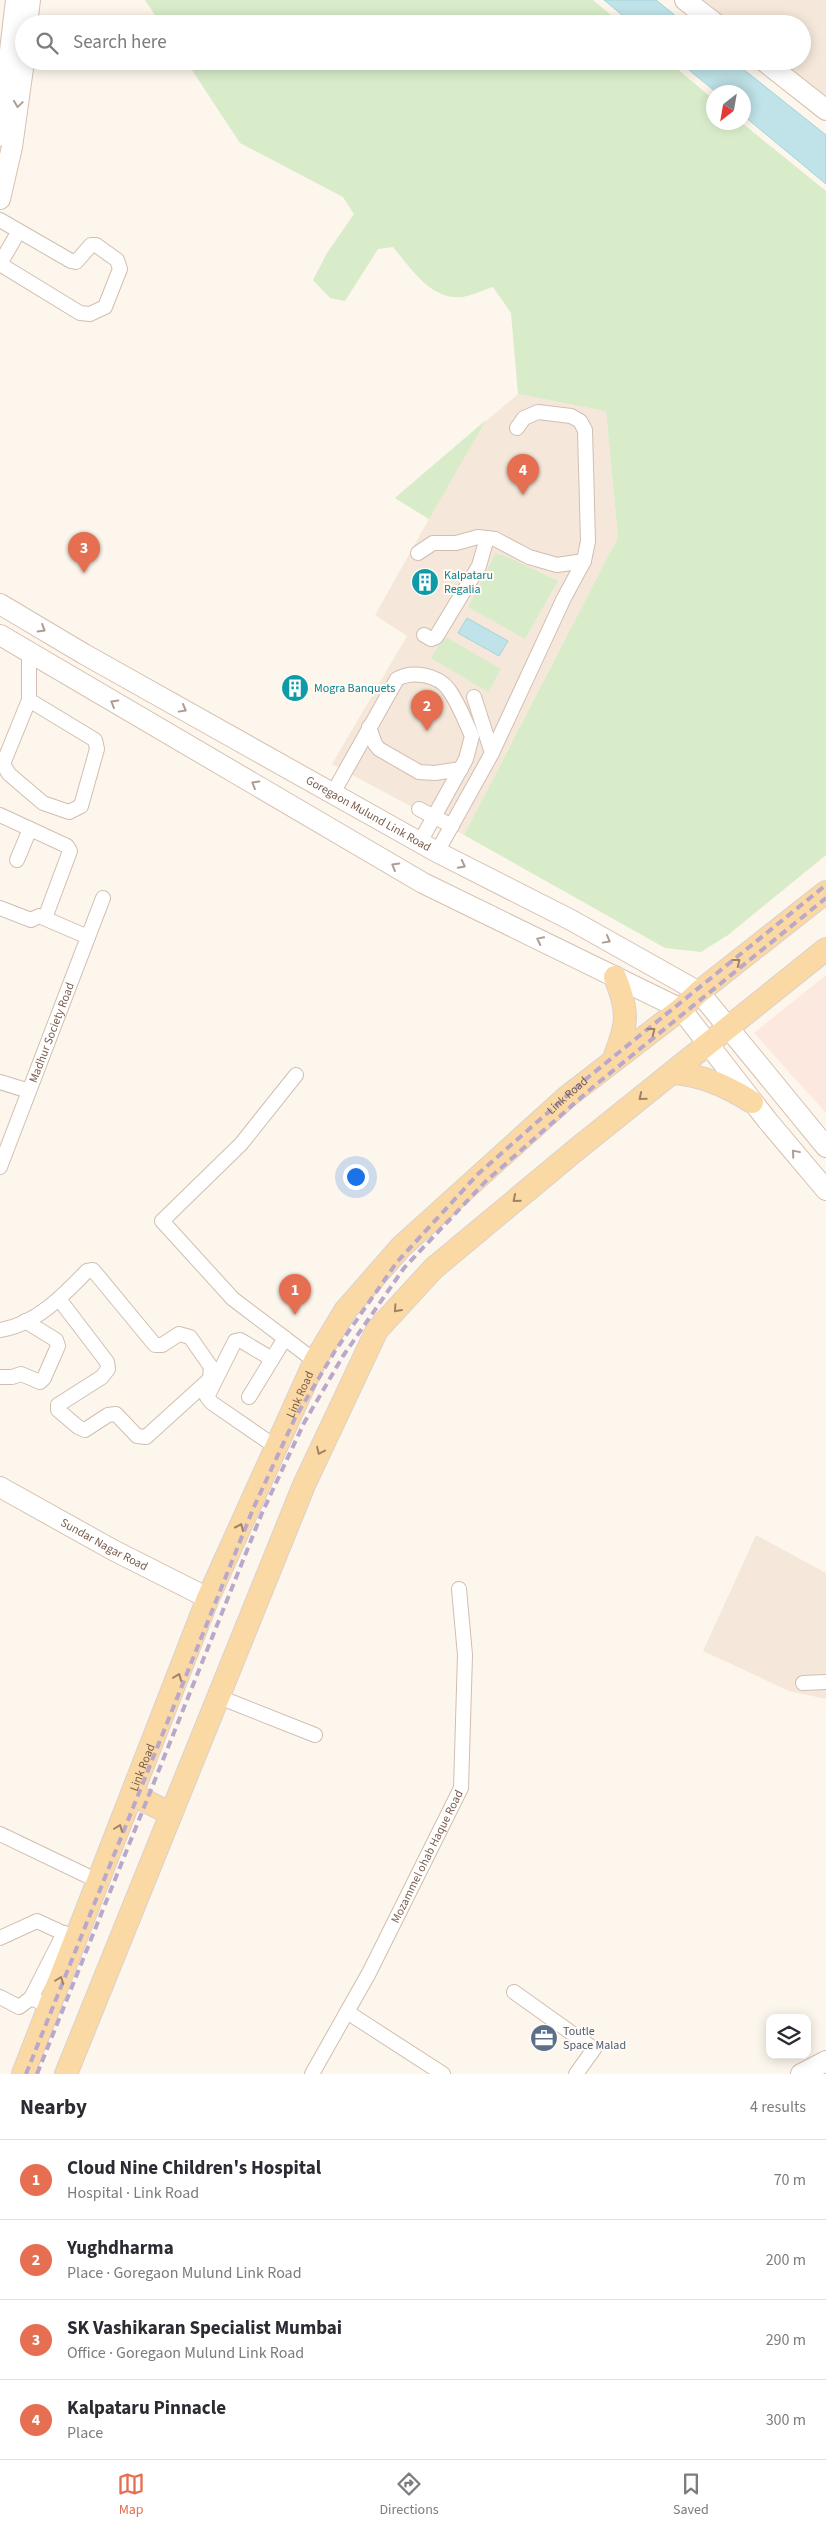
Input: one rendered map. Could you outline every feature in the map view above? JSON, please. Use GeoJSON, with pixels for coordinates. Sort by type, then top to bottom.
{"type":"FeatureCollection","features":[{"type":"Feature","properties":{"kind":"main road"},"geometry":{"type":"LineString","coordinates":[[0,136],[16,0]]}},
{"type":"Feature","properties":{"kind":"main road"},"geometry":{"type":"LineString","coordinates":[[28,15],[30,0]]}},
{"type":"Feature","properties":{"kind":"main road"},"geometry":{"type":"LineString","coordinates":[[685,0],[704,15]]}},
{"type":"Feature","properties":{"kind":"main road"},"geometry":{"type":"LineString","coordinates":[[0,195],[12,147],[23,70]]}},
{"type":"Feature","properties":{"kind":"main road"},"geometry":{"type":"LineString","coordinates":[[775,70],[826,110]]}},
{"type":"Feature","properties":{"kind":"main road","name":"Goregaon Mulund Link Road"},"geometry":{"type":"LineString","coordinates":[[0,604],[84,654],[428,847],[571,920],[699,992],[826,1146]]}},
{"type":"Feature","properties":{"kind":"main road"},"geometry":{"type":"LineString","coordinates":[[0,636],[423,883],[681,1009],[752,1102],[826,1190]]}},
{"type":"Feature","properties":{"kind":"main road"},"geometry":{"type":"LineString","coordinates":[[198,751],[214,726]]}},
{"type":"Feature","properties":{"kind":"main road","name":"Link Road"},"geometry":{"type":"LineString","coordinates":[[23,2074],[40,2003],[70,1936],[98,1881],[208,1598],[315,1361],[345,1311],[402,1247],[568,1096],[681,1009],[699,992],[826,892]]}},
{"type":"Feature","properties":{"kind":"main road"},"geometry":{"type":"LineString","coordinates":[[66,2074],[304,1485],[377,1330],[434,1268],[826,949]]}},
{"type":"Feature","properties":{"kind":"main road"},"geometry":{"type":"LineString","coordinates":[[613,1061],[625,1028],[626,1009],[615,977]]}},
{"type":"Feature","properties":{"kind":"main road"},"geometry":{"type":"LineString","coordinates":[[672,1073],[708,1078],[725,1085],[752,1102]]}},
{"type":"Feature","properties":{"kind":"main road"},"geometry":{"type":"LineString","coordinates":[[752,1102],[774,1083]]}},
{"type":"Feature","properties":{"kind":"main road","name":"Sundar Nagar Road"},"geometry":{"type":"LineString","coordinates":[[0,1487],[113,1550],[208,1598]]}},
{"type":"Feature","properties":{"kind":"main road"},"geometry":{"type":"LineString","coordinates":[[132,1794],[171,1814]]}},
{"type":"Feature","properties":{"kind":"main road"},"geometry":{"type":"LineString","coordinates":[[801,2074],[826,2061]]}},
{"type":"Feature","properties":{"kind":"street"},"geometry":{"type":"LineString","coordinates":[[0,220],[71,261],[76,262],[91,245],[96,245],[117,260],[120,269],[105,307],[90,314],[80,313],[3,266],[1,262],[19,231]]}},
{"type":"Feature","properties":{"kind":"street"},"geometry":{"type":"LineString","coordinates":[[428,847],[442,821],[492,753],[564,598],[584,561],[588,541],[585,430],[580,421],[571,416],[538,412],[524,418],[518,428]]}},
{"type":"Feature","properties":{"kind":"street"},"geometry":{"type":"LineString","coordinates":[[418,553],[433,542],[456,543],[478,537],[506,544],[529,557],[557,565],[584,561]]}},
{"type":"Feature","properties":{"kind":"street"},"geometry":{"type":"LineString","coordinates":[[424,635],[431,639],[436,637],[478,566],[487,538]]}},
{"type":"Feature","properties":{"kind":"street"},"geometry":{"type":"LineString","coordinates":[[29,652],[29,700],[1,767],[43,803],[69,812],[81,806],[97,748],[95,740],[29,700]]}},
{"type":"Feature","properties":{"kind":"street"},"geometry":{"type":"LineString","coordinates":[[333,793],[396,679],[406,674],[424,674],[448,688],[472,736],[461,775],[442,821],[428,847]]}},
{"type":"Feature","properties":{"kind":"street"},"geometry":{"type":"LineString","coordinates":[[474,697],[492,753]]}},
{"type":"Feature","properties":{"kind":"street"},"geometry":{"type":"LineString","coordinates":[[369,727],[374,744],[379,749],[419,772],[461,775]]}},
{"type":"Feature","properties":{"kind":"street"},"geometry":{"type":"LineString","coordinates":[[419,809],[442,821]]}},
{"type":"Feature","properties":{"kind":"street"},"geometry":{"type":"LineString","coordinates":[[0,814],[67,846],[70,850],[45,918]]}},
{"type":"Feature","properties":{"kind":"street"},"geometry":{"type":"LineString","coordinates":[[17,860],[30,829]]}},
{"type":"Feature","properties":{"kind":"street","name":"Madhur Society Road"},"geometry":{"type":"LineString","coordinates":[[0,1167],[103,898]]}},
{"type":"Feature","properties":{"kind":"street"},"geometry":{"type":"LineString","coordinates":[[0,908],[31,920],[38,916],[45,918],[88,937]]}},
{"type":"Feature","properties":{"kind":"street"},"geometry":{"type":"LineString","coordinates":[[296,1075],[241,1144],[162,1221],[233,1299],[315,1361]]}},
{"type":"Feature","properties":{"kind":"street"},"geometry":{"type":"LineString","coordinates":[[0,1082],[29,1091]]}},
{"type":"Feature","properties":{"kind":"street"},"geometry":{"type":"LineString","coordinates":[[0,1330],[25,1321],[59,1299],[87,1271],[93,1270],[155,1345],[162,1345],[179,1334],[190,1337],[211,1367],[210,1379],[146,1437],[137,1436],[116,1414],[108,1415],[85,1430],[78,1427],[58,1410],[58,1406],[102,1377],[108,1369],[107,1362],[59,1299]]}},
{"type":"Feature","properties":{"kind":"street"},"geometry":{"type":"LineString","coordinates":[[0,1377],[12,1377],[21,1374],[40,1382],[44,1378],[58,1346],[56,1340],[25,1321]]}},
{"type":"Feature","properties":{"kind":"street"},"geometry":{"type":"LineString","coordinates":[[249,1397],[285,1338]]}},
{"type":"Feature","properties":{"kind":"street"},"geometry":{"type":"LineString","coordinates":[[272,1359],[240,1340],[235,1341],[208,1397],[212,1402],[276,1447]]}},
{"type":"Feature","properties":{"kind":"street","name":"Mozammel ohab Haque Road"},"geometry":{"type":"LineString","coordinates":[[312,2074],[369,1973],[461,1788],[465,1655],[459,1589]]}},
{"type":"Feature","properties":{"kind":"street"},"geometry":{"type":"LineString","coordinates":[[803,1683],[826,1682]]}},
{"type":"Feature","properties":{"kind":"street"},"geometry":{"type":"LineString","coordinates":[[218,1697],[315,1735]]}},
{"type":"Feature","properties":{"kind":"street"},"geometry":{"type":"LineString","coordinates":[[0,1834],[98,1881]]}},
{"type":"Feature","properties":{"kind":"street"},"geometry":{"type":"LineString","coordinates":[[0,1938],[37,1922],[70,1936]]}},
{"type":"Feature","properties":{"kind":"street"},"geometry":{"type":"LineString","coordinates":[[514,1992],[594,2049],[576,2074]]}},
{"type":"Feature","properties":{"kind":"street"},"geometry":{"type":"LineString","coordinates":[[0,1997],[19,2006],[40,2003]]}},
{"type":"Feature","properties":{"kind":"street"},"geometry":{"type":"LineString","coordinates":[[347,2012],[443,2074]]}},
{"type":"Feature","properties":{"kind":"shaded area"},"geometry":{"type":"Polygon","coordinates":[[[702,0],[826,0],[826,97],[792,70],[811,70],[811,15],[721,15],[702,0]]]}},
{"type":"Feature","properties":{"kind":"shaded area"},"geometry":{"type":"Polygon","coordinates":[[[518,394],[606,410],[618,537],[464,835],[332,764],[407,636],[375,615],[429,519],[395,498],[518,394]]]}},
{"type":"Feature","properties":{"kind":"shaded area"},"geometry":{"type":"Polygon","coordinates":[[[826,975],[826,1113],[754,1033],[826,975]]]}},
{"type":"Feature","properties":{"kind":"shaded area"},"geometry":{"type":"Polygon","coordinates":[[[756,1535],[826,1573],[826,1699],[789,1691],[703,1651],[756,1535]]]}},
{"type":"Feature","properties":{"kind":"green space"},"geometry":{"type":"Polygon","coordinates":[[[145,0],[593,0],[611,15],[155,15],[145,0]]]}},
{"type":"Feature","properties":{"kind":"green space"},"geometry":{"type":"Polygon","coordinates":[[[192,70],[679,70],[706,93],[706,130],[751,130],[826,191],[826,855],[728,935],[701,952],[665,948],[464,835],[618,537],[606,411],[518,394],[511,313],[493,287],[463,297],[441,294],[423,281],[393,247],[378,249],[345,301],[330,298],[313,280],[327,253],[354,214],[343,197],[240,143],[192,70]]]}},
{"type":"Feature","properties":{"kind":"green space"},"geometry":{"type":"Polygon","coordinates":[[[486,420],[429,519],[395,498],[486,420]]]}},
{"type":"Feature","properties":{"kind":"green space"},"geometry":{"type":"Polygon","coordinates":[[[495,554],[503,555],[558,581],[525,639],[468,607],[495,554]]]}},
{"type":"Feature","properties":{"kind":"green space"},"geometry":{"type":"Polygon","coordinates":[[[444,636],[501,669],[488,692],[431,658],[444,636]]]}},
{"type":"Feature","properties":{"kind":"water"},"geometry":{"type":"Polygon","coordinates":[[[604,0],[656,0],[675,15],[622,15],[604,0]]]}},
{"type":"Feature","properties":{"kind":"water"},"geometry":{"type":"Polygon","coordinates":[[[689,70],[744,70],[826,135],[826,184],[751,122],[751,85],[707,85],[689,70]]]}},
{"type":"Feature","properties":{"kind":"water"},"geometry":{"type":"Polygon","coordinates":[[[467,618],[508,641],[499,656],[458,633],[467,618]]]}},
{"type":"Feature","properties":{"kind":"railway"},"geometry":{"type":"LineString","coordinates":[[26,2074],[253,1509],[295,1418],[335,1351],[397,1262],[478,1174],[586,1079],[826,885]]}},
{"type":"Feature","properties":{"kind":"railway"},"geometry":{"type":"LineString","coordinates":[[37,2074],[262,1513],[304,1423],[343,1356],[404,1268],[485,1182],[593,1087],[826,898]]}},
{"type":"Feature","properties":{"kind":"place","name":"Kalpataru Pinnacle"},"geometry":{"type":"Point","coordinates":[523,495]}},
{"type":"Feature","properties":{"kind":"place","name":"SK Vashikaran Specialist Mumbai"},"geometry":{"type":"Point","coordinates":[84,573]}},
{"type":"Feature","properties":{"kind":"place","name":"Kalpataru Regalia"},"geometry":{"type":"Point","coordinates":[425,582]}},
{"type":"Feature","properties":{"kind":"place","name":"Mogra Banquets"},"geometry":{"type":"Point","coordinates":[295,688]}},
{"type":"Feature","properties":{"kind":"place","name":"Yughdharma"},"geometry":{"type":"Point","coordinates":[427,731]}},
{"type":"Feature","properties":{"kind":"place","name":"Cloud Nine Children's Hospital"},"geometry":{"type":"Point","coordinates":[295,1315]}},
{"type":"Feature","properties":{"kind":"place","name":"Toutle Space Malad"},"geometry":{"type":"Point","coordinates":[544,2038]}}]}
